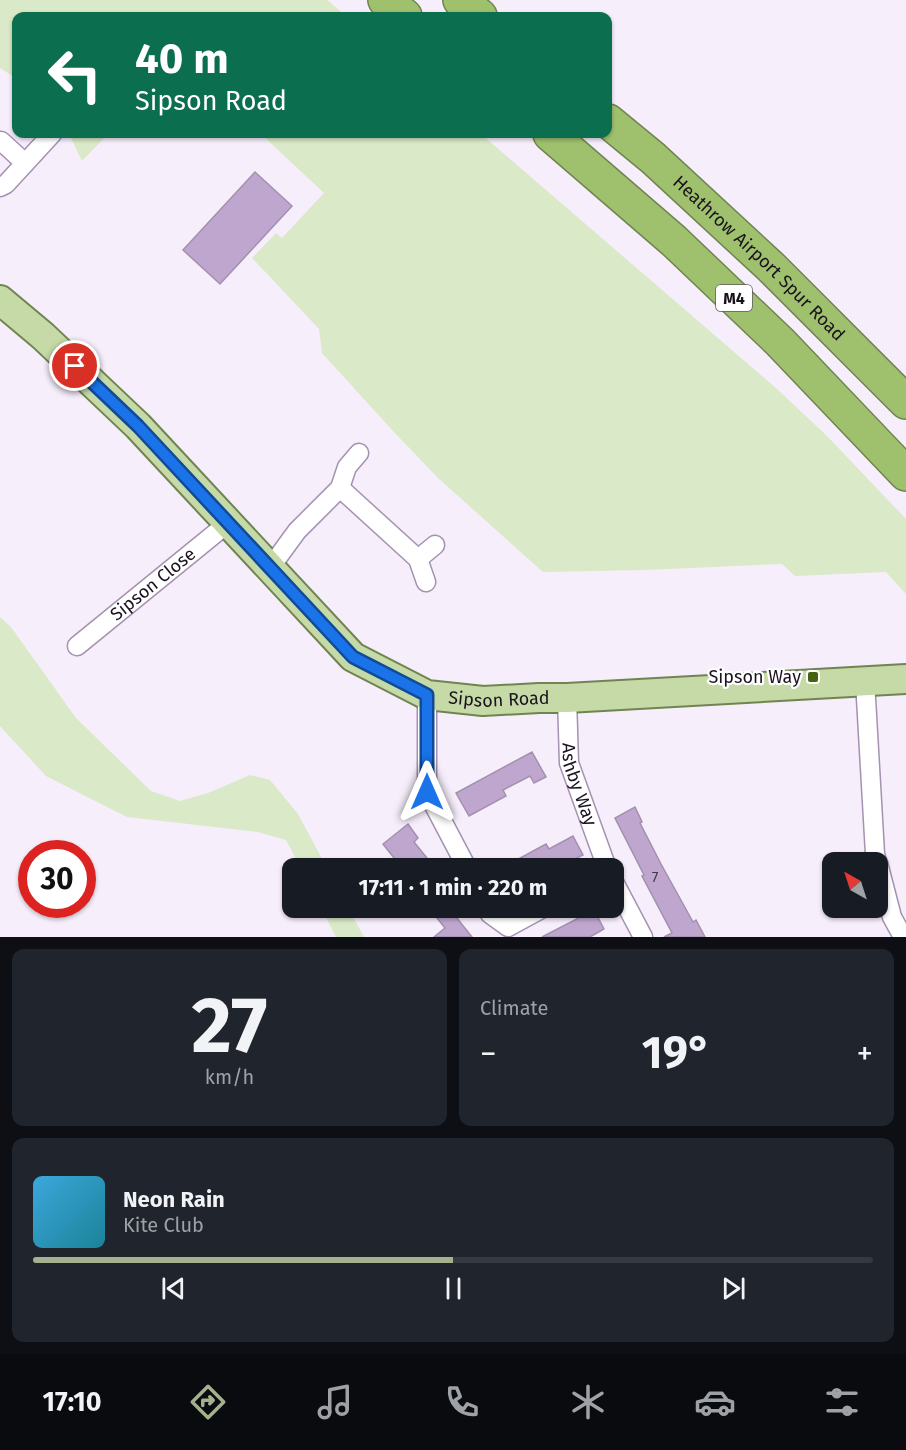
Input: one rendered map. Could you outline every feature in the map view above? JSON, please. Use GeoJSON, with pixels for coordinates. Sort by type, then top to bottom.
{"type":"FeatureCollection","features":[{"type":"Feature","properties":{"kind":"highway"},"geometry":{"type":"LineString","coordinates":[[385,0],[400,12]]}},
{"type":"Feature","properties":{"kind":"highway"},"geometry":{"type":"LineString","coordinates":[[460,0],[475,12]]}},
{"type":"Feature","properties":{"kind":"highway","name":"Heathrow Airport Spur Road"},"geometry":{"type":"LineString","coordinates":[[612,124],[653,158],[771,267],[906,402]]}},
{"type":"Feature","properties":{"kind":"highway","name":"M4"},"geometry":{"type":"LineString","coordinates":[[555,138],[690,256],[780,342],[906,474]]}},
{"type":"Feature","properties":{"kind":"main road","name":"Sipson Road"},"geometry":{"type":"LineString","coordinates":[[0,300],[43,336],[138,426],[353,657],[427,695],[483,701],[906,679]]}},
{"type":"Feature","properties":{"kind":"street"},"geometry":{"type":"LineString","coordinates":[[0,187],[6,184],[48,138]]}},
{"type":"Feature","properties":{"kind":"street"},"geometry":{"type":"LineString","coordinates":[[1,141],[26,163]]}},
{"type":"Feature","properties":{"kind":"street"},"geometry":{"type":"LineString","coordinates":[[270,568],[297,531],[340,488],[347,467],[358,453]]}},
{"type":"Feature","properties":{"kind":"street"},"geometry":{"type":"LineString","coordinates":[[340,488],[418,559],[426,582]]}},
{"type":"Feature","properties":{"kind":"street","name":"Sipson Close"},"geometry":{"type":"LineString","coordinates":[[77,646],[228,523]]}},
{"type":"Feature","properties":{"kind":"street"},"geometry":{"type":"LineString","coordinates":[[418,559],[435,545]]}},
{"type":"Feature","properties":{"kind":"street"},"geometry":{"type":"LineString","coordinates":[[865,681],[875,852]]}},
{"type":"Feature","properties":{"kind":"street"},"geometry":{"type":"LineString","coordinates":[[427,695],[427,792],[461,858]]}},
{"type":"Feature","properties":{"kind":"street","name":"Ashby Way"},"geometry":{"type":"LineString","coordinates":[[567,698],[569,763],[603,858]]}},
{"type":"Feature","properties":{"kind":"street"},"geometry":{"type":"LineString","coordinates":[[624,901],[643,937]]}},
{"type":"Feature","properties":{"kind":"street"},"geometry":{"type":"LineString","coordinates":[[888,903],[892,917],[903,937]]}},
{"type":"Feature","properties":{"kind":"street"},"geometry":{"type":"LineString","coordinates":[[496,918],[508,927],[525,918]]}},
{"type":"Feature","properties":{"kind":"green space"},"geometry":{"type":"Polygon","coordinates":[[[0,0],[327,0],[341,12],[12,12],[12,76],[0,68],[0,0]]]}},
{"type":"Feature","properties":{"kind":"green space"},"geometry":{"type":"Polygon","coordinates":[[[71,138],[104,138],[82,161],[71,138]]]}},
{"type":"Feature","properties":{"kind":"green space"},"geometry":{"type":"Polygon","coordinates":[[[265,138],[486,138],[777,389],[827,436],[906,519],[906,594],[886,572],[795,576],[782,564],[543,572],[438,478],[393,431],[322,353],[319,329],[252,258],[276,233],[282,238],[324,193],[265,138]]]}},
{"type":"Feature","properties":{"kind":"green space"},"geometry":{"type":"Polygon","coordinates":[[[0,617],[11,627],[76,718],[151,791],[180,801],[208,793],[250,775],[270,780],[298,814],[322,858],[296,858],[286,840],[258,832],[127,817],[46,776],[0,726],[0,617]]]}},
{"type":"Feature","properties":{"kind":"green space"},"geometry":{"type":"Polygon","coordinates":[[[326,918],[354,918],[364,937],[336,937],[326,918]]]}},
{"type":"Feature","properties":{"kind":"building"},"geometry":{"type":"Polygon","coordinates":[[[255,172],[292,206],[220,284],[183,250],[255,172]]]}},
{"type":"Feature","properties":{"kind":"building"},"geometry":{"type":"Polygon","coordinates":[[[532,752],[546,777],[534,783],[530,776],[503,790],[506,796],[469,816],[456,793],[532,752]]]}},
{"type":"Feature","properties":{"kind":"building"},"geometry":{"type":"Polygon","coordinates":[[[635,807],[642,822],[640,823],[661,864],[693,922],[696,920],[705,937],[664,937],[672,933],[615,818],[635,807]]]}},
{"type":"Feature","properties":{"kind":"building"},"geometry":{"type":"Polygon","coordinates":[[[408,824],[418,838],[414,842],[427,858],[394,858],[383,844],[408,824]]]}},
{"type":"Feature","properties":{"kind":"building"},"geometry":{"type":"Polygon","coordinates":[[[573,836],[583,855],[577,858],[520,858],[546,844],[549,849],[573,836]]]}},
{"type":"Feature","properties":{"kind":"building"},"geometry":{"type":"Polygon","coordinates":[[[437,918],[457,918],[472,937],[434,937],[445,928],[437,918]]]}},
{"type":"Feature","properties":{"kind":"building"},"geometry":{"type":"Polygon","coordinates":[[[579,918],[598,918],[604,929],[590,937],[542,937],[579,918]]]}},
{"type":"Feature","properties":{"kind":"place","name":"Sipson Way"},"geometry":{"type":"Point","coordinates":[813,677]}},
{"type":"Feature","properties":{"kind":"route"},"geometry":{"type":"LineString","coordinates":[[75,366],[138,426],[353,657],[427,695],[427,792]]}}]}
